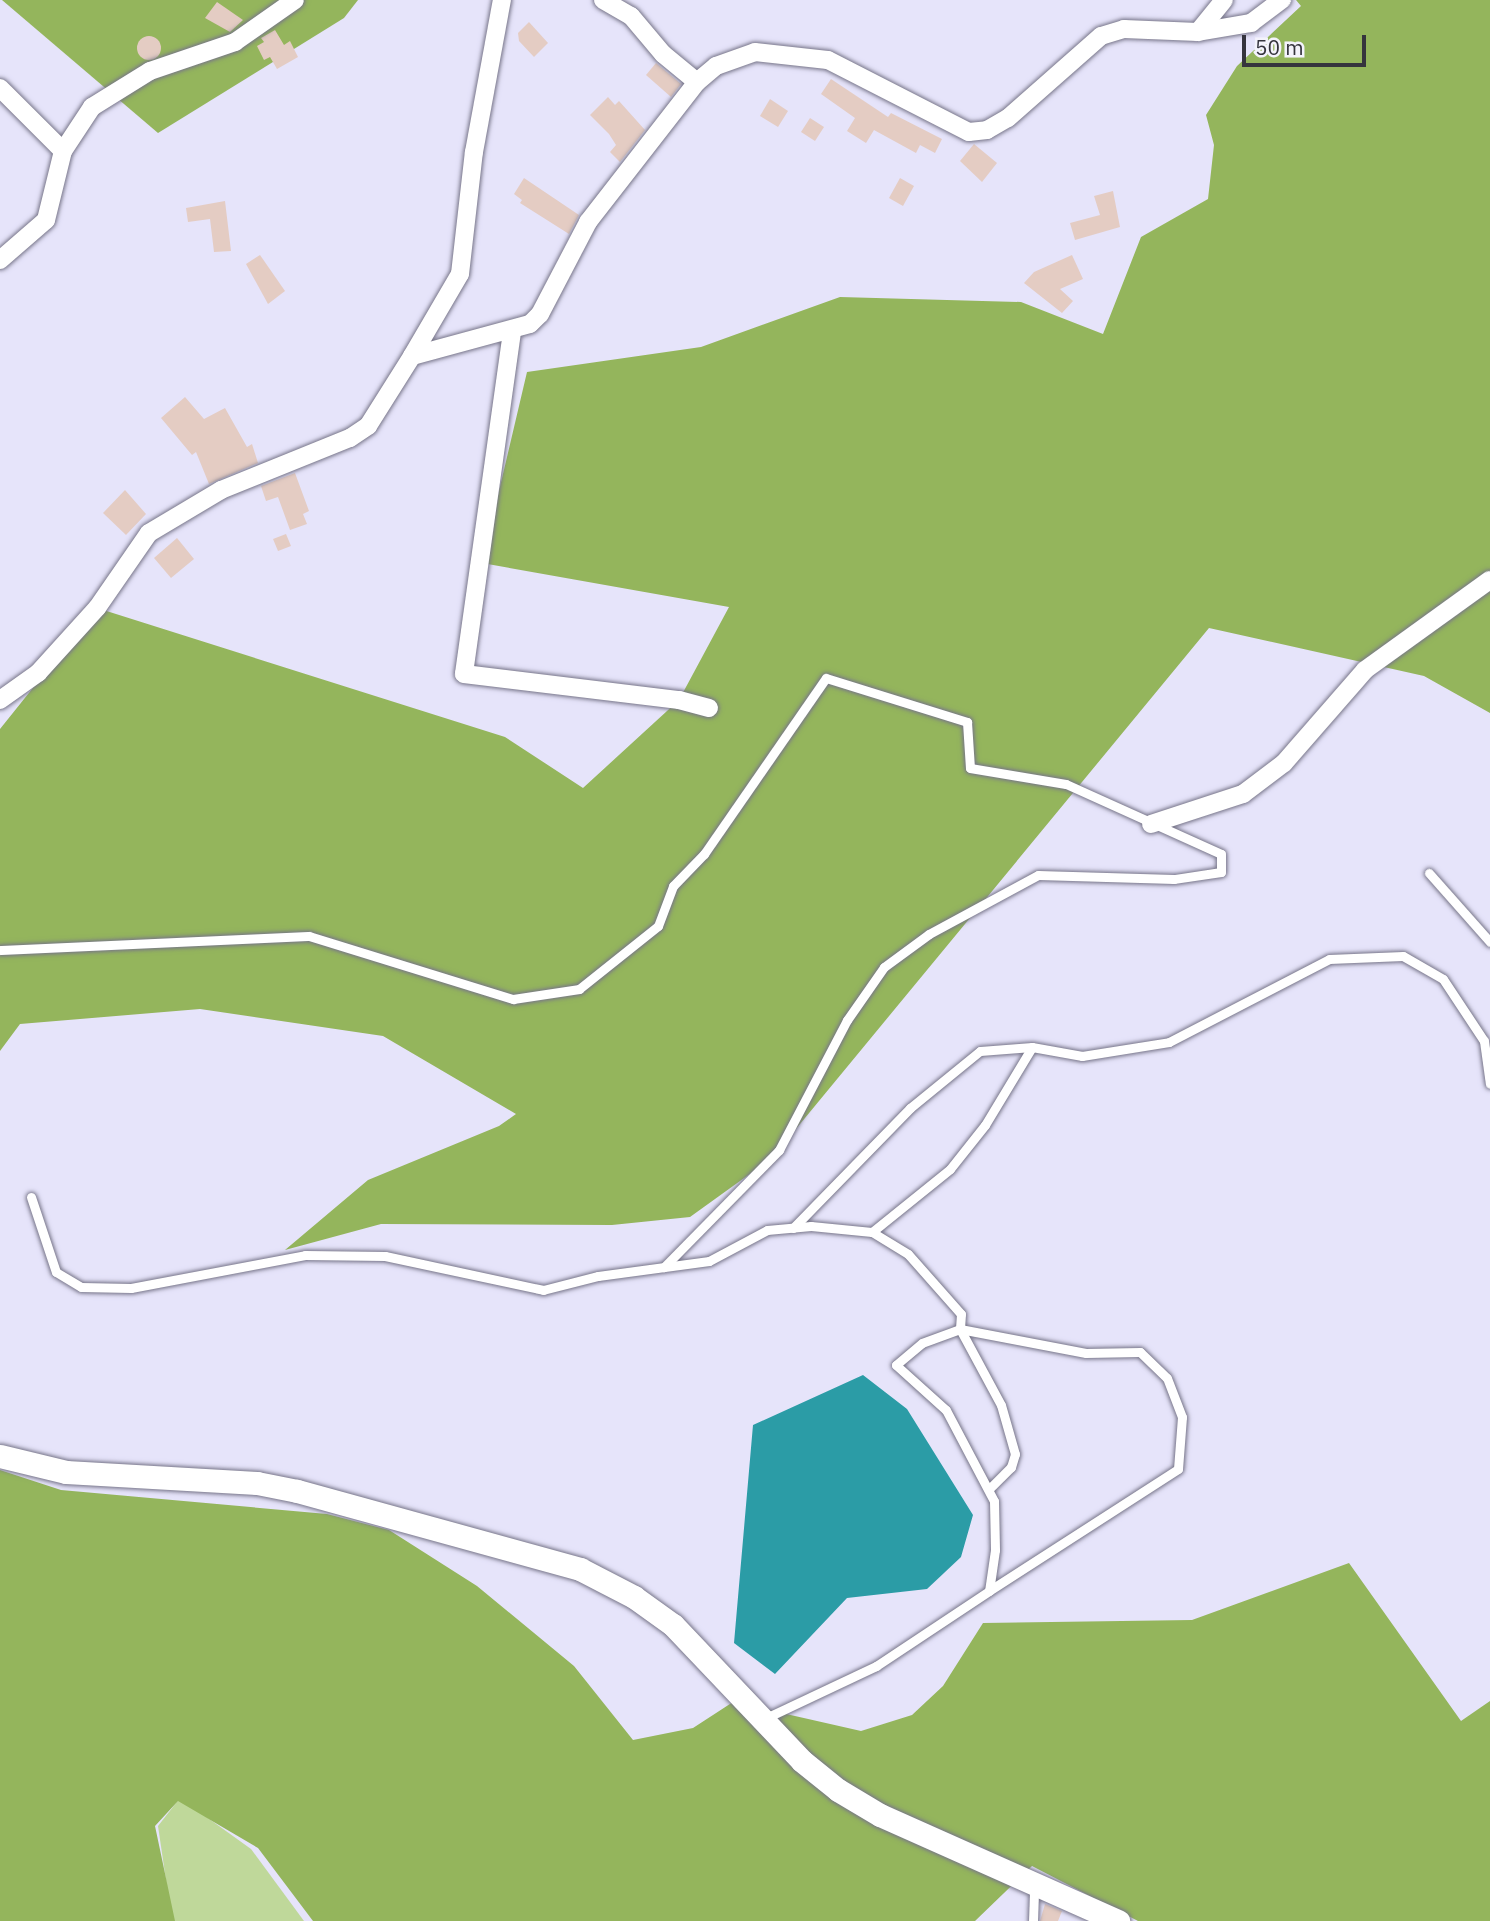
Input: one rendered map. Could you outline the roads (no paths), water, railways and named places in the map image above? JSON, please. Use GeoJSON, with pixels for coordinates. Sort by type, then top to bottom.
{"type":"FeatureCollection","features":[{"type":"Feature","properties":{"kind":"street"},"geometry":{"type":"LineString","coordinates":[[0,260],[46,220],[63,151],[92,107],[123,84],[235,41],[295,0]]}},
{"type":"Feature","properties":{"kind":"street"},"geometry":{"type":"LineString","coordinates":[[0,700],[38,673],[97,608],[149,533],[221,490],[368,426],[460,274],[474,152],[502,0]]}},
{"type":"Feature","properties":{"kind":"street"},"geometry":{"type":"LineString","coordinates":[[603,0],[631,16],[697,82]]}},
{"type":"Feature","properties":{"kind":"street"},"geometry":{"type":"LineString","coordinates":[[1198,32],[1224,0]]}},
{"type":"Feature","properties":{"kind":"street"},"geometry":{"type":"LineString","coordinates":[[412,356],[512,332],[540,314],[588,222],[697,82],[716,66],[755,52],[828,60],[969,132],[987,130],[1008,118],[1101,36],[1124,29],[1198,32],[1251,23],[1282,0]]}},
{"type":"Feature","properties":{"kind":"street"},"geometry":{"type":"LineString","coordinates":[[0,88],[63,151]]}},
{"type":"Feature","properties":{"kind":"street"},"geometry":{"type":"LineString","coordinates":[[512,332],[464,674],[679,700],[709,708]]}},
{"type":"Feature","properties":{"kind":"street"},"geometry":{"type":"LineString","coordinates":[[1152,824],[1243,793],[1284,763],[1366,670],[1490,580]]}},
{"type":"Feature","properties":{"kind":"street"},"geometry":{"type":"LineString","coordinates":[[0,1456],[66,1472],[257,1483],[298,1490],[580,1569],[634,1597],[673,1625],[803,1761],[880,1815],[1118,1921]]}},
{"type":"Feature","properties":{"kind":"lane"},"geometry":{"type":"LineString","coordinates":[[0,950],[309,936],[513,999],[579,989],[658,926],[673,886],[704,854],[826,678],[967,722],[970,768],[1066,784],[1221,854],[1221,872],[1174,879],[1038,875],[918,943],[884,967],[847,1020],[779,1150],[664,1267]]}},
{"type":"Feature","properties":{"kind":"lane"},"geometry":{"type":"LineString","coordinates":[[1429,873],[1490,942]]}},
{"type":"Feature","properties":{"kind":"lane"},"geometry":{"type":"LineString","coordinates":[[793,1228],[910,1108],[980,1051],[1032,1047],[1082,1056],[1169,1042],[1329,959],[1403,956],[1443,979],[1484,1041],[1490,1084]]}},
{"type":"Feature","properties":{"kind":"lane"},"geometry":{"type":"LineString","coordinates":[[872,1232],[950,1169],[985,1125],[1032,1047]]}},
{"type":"Feature","properties":{"kind":"lane"},"geometry":{"type":"LineString","coordinates":[[31,1197],[56,1272],[81,1287],[131,1288],[305,1255],[385,1256],[543,1290],[598,1276],[709,1261],[767,1230],[793,1228],[872,1232],[908,1254],[961,1314],[960,1329],[1001,1405],[1015,1454],[1011,1467],[989,1489]]}},
{"type":"Feature","properties":{"kind":"lane"},"geometry":{"type":"LineString","coordinates":[[763,1720],[876,1666],[1178,1469],[1182,1418],[1167,1378],[1140,1352],[1086,1353],[960,1329],[922,1343],[896,1365],[946,1410],[994,1501],[995,1550],[989,1591]]}},
{"type":"Feature","properties":{"kind":"lane"},"geometry":{"type":"LineString","coordinates":[[1033,1921],[1035,1882]]}},
{"type":"Feature","properties":{"kind":"water"},"geometry":{"type":"Polygon","coordinates":[[[863,1375],[907,1409],[973,1515],[961,1557],[927,1589],[847,1598],[775,1674],[734,1643],[753,1425],[863,1375]]]}}]}
